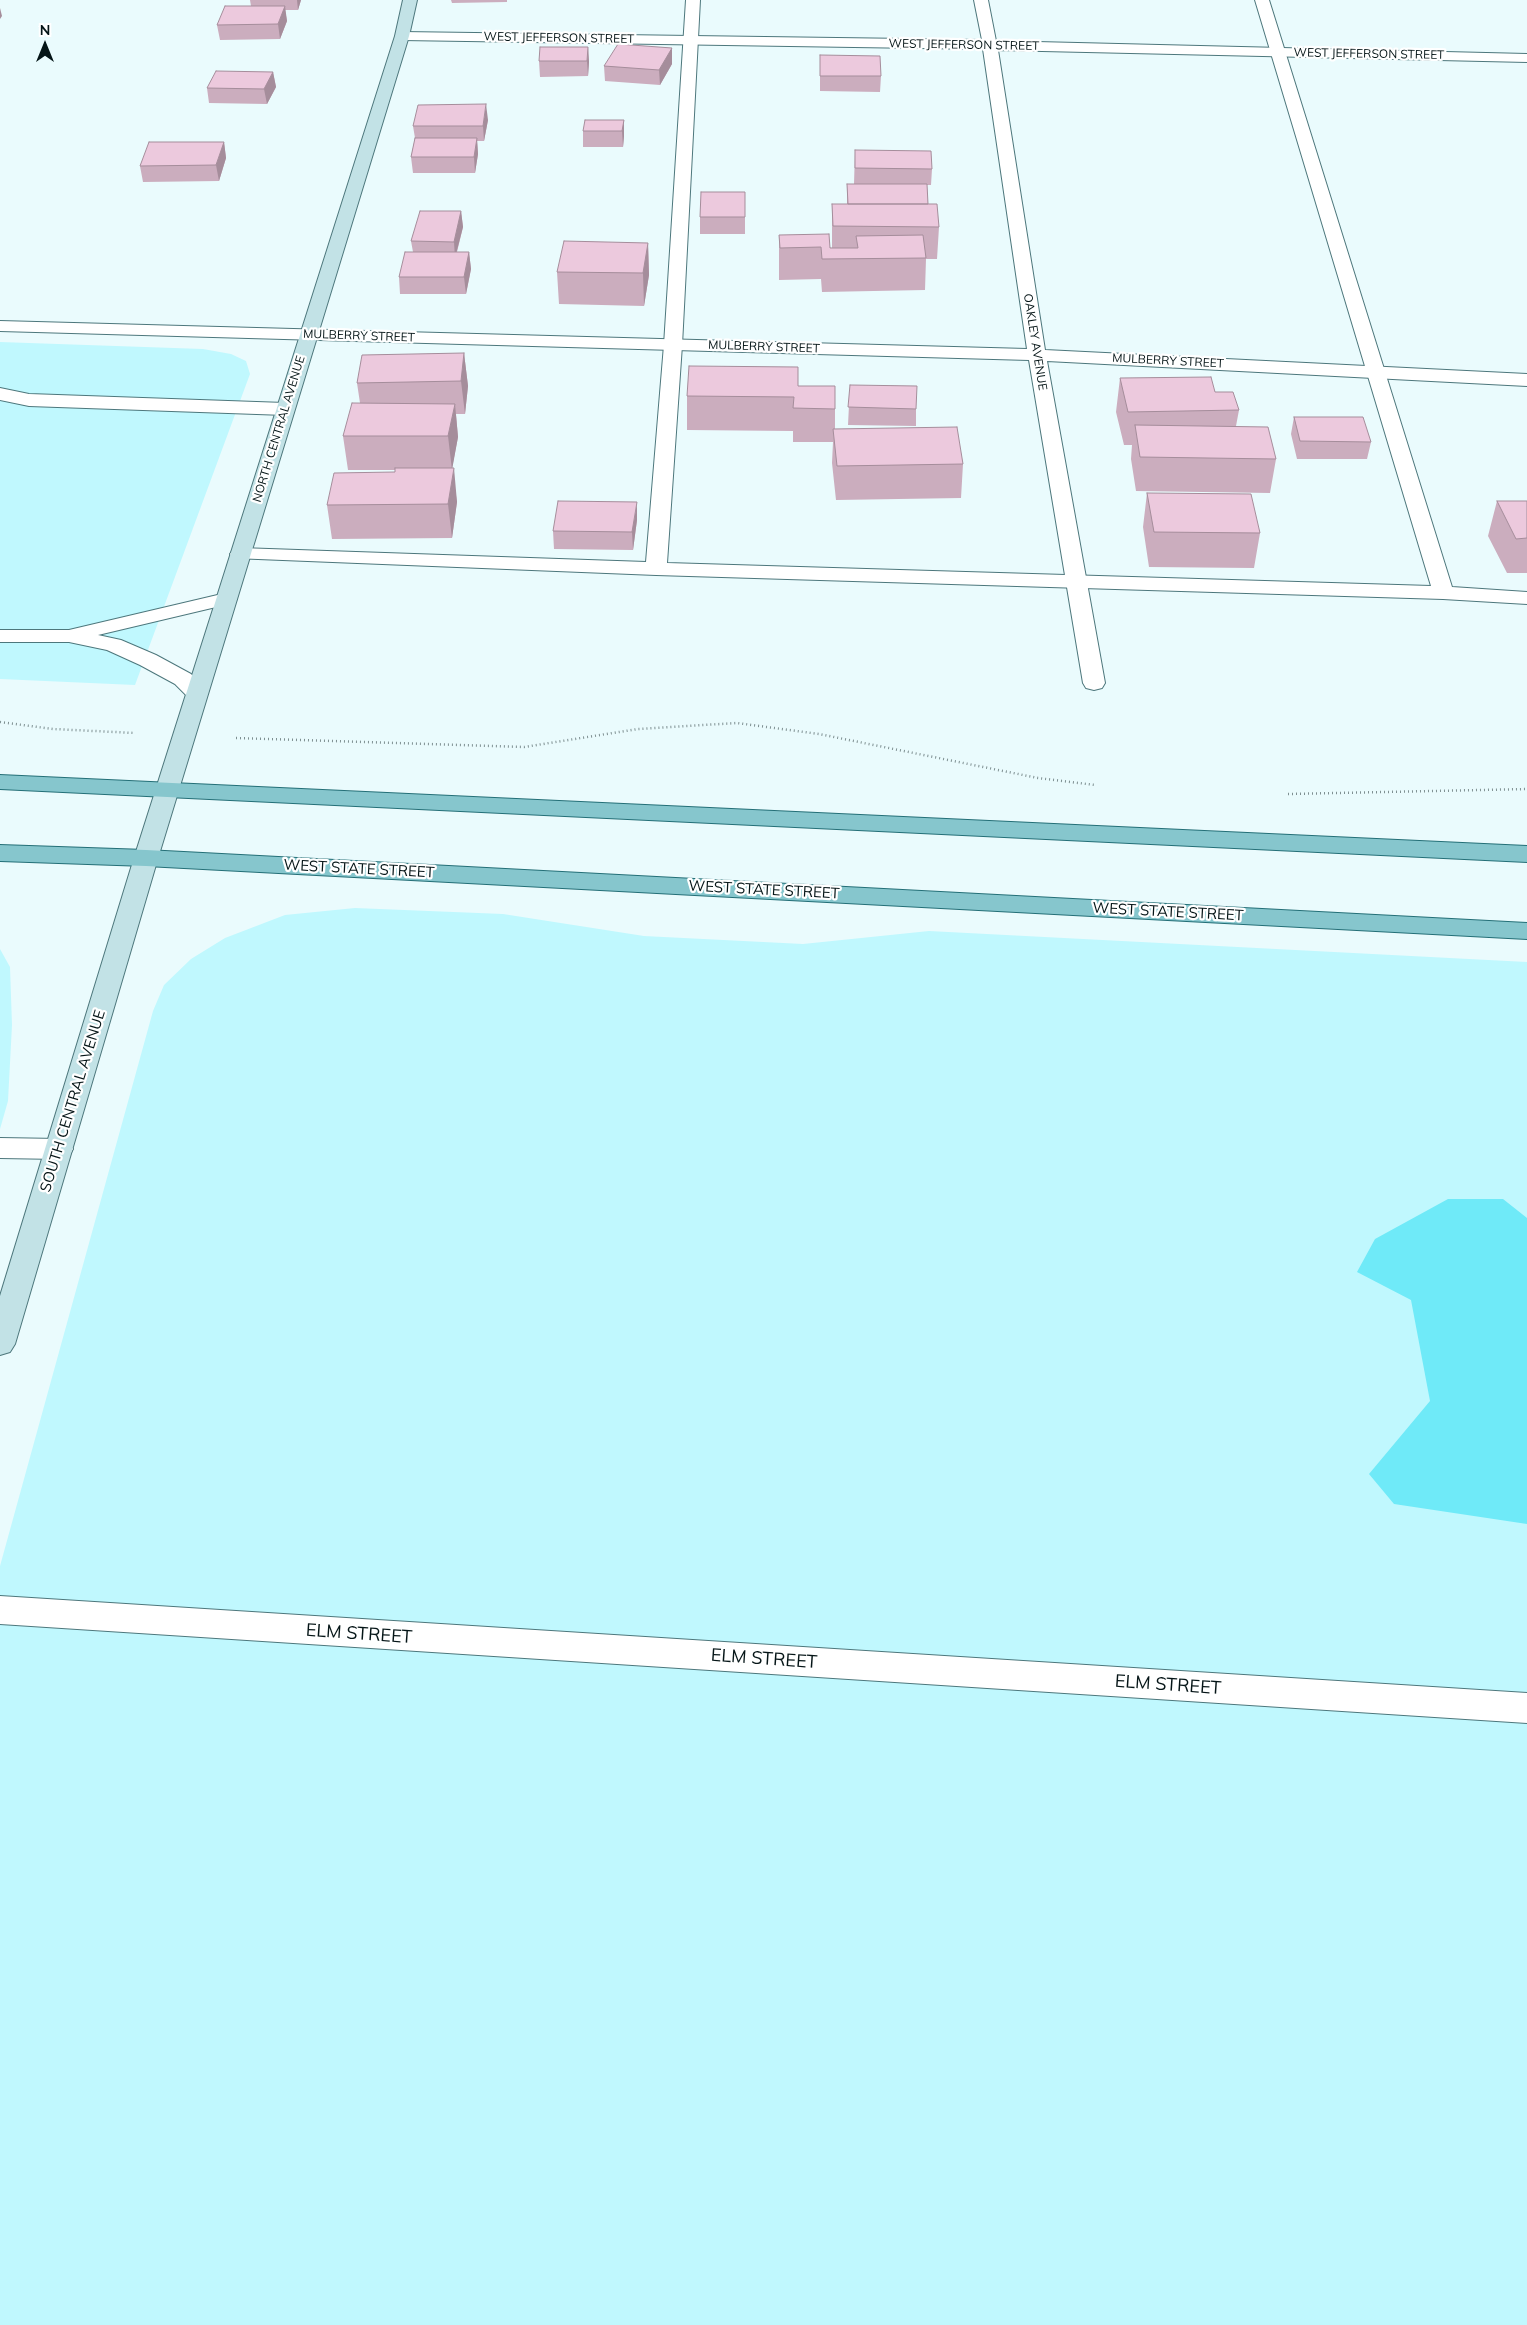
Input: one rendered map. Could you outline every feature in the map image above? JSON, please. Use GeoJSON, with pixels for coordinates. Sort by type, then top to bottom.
{"type":"FeatureCollection","features":[{"type":"Feature","properties":{"kind":"main road","name":"NORTH CENTRAL AVENUE"},"geometry":{"type":"LineString","coordinates":[[146,858],[402,36],[410,0]]}},
{"type":"Feature","properties":{"kind":"main road"},"geometry":{"type":"LineString","coordinates":[[0,782],[1527,854]]}},
{"type":"Feature","properties":{"kind":"main road","name":"WEST STATE STREET"},"geometry":{"type":"LineString","coordinates":[[0,853],[146,858],[1527,931]]}},
{"type":"Feature","properties":{"kind":"main road","name":"SOUTH CENTRAL AVENUE"},"geometry":{"type":"LineString","coordinates":[[0,1344],[146,858]]}},
{"type":"Feature","properties":{"kind":"street"},"geometry":{"type":"LineString","coordinates":[[656,569],[673,345],[693,0]]}},
{"type":"Feature","properties":{"kind":"street","name":"OAKLEY AVENUE"},"geometry":{"type":"LineString","coordinates":[[981,0],[990,45],[1037,355],[1094,683]]}},
{"type":"Feature","properties":{"kind":"street"},"geometry":{"type":"LineString","coordinates":[[1262,0],[1443,593]]}},
{"type":"Feature","properties":{"kind":"street","name":"WEST JEFFERSON STREET"},"geometry":{"type":"LineString","coordinates":[[402,36],[990,45],[1527,58]]}},
{"type":"Feature","properties":{"kind":"street","name":"MULBERRY STREET"},"geometry":{"type":"LineString","coordinates":[[0,326],[1037,355],[1527,380]]}},
{"type":"Feature","properties":{"kind":"street"},"geometry":{"type":"LineString","coordinates":[[0,394],[29,400],[285,409]]}},
{"type":"Feature","properties":{"kind":"street"},"geometry":{"type":"LineString","coordinates":[[240,554],[656,569],[1443,593],[1527,598]]}},
{"type":"Feature","properties":{"kind":"street"},"geometry":{"type":"LineString","coordinates":[[68,636],[226,599]]}},
{"type":"Feature","properties":{"kind":"street"},"geometry":{"type":"LineString","coordinates":[[0,636],[68,636],[112,645],[148,660],[183,679],[198,693]]}},
{"type":"Feature","properties":{"kind":"street"},"geometry":{"type":"LineString","coordinates":[[0,1148],[58,1149]]}},
{"type":"Feature","properties":{"kind":"street","name":"ELM STREET"},"geometry":{"type":"LineString","coordinates":[[0,1610],[1527,1708]]}},
{"type":"Feature","properties":{"kind":"path"},"geometry":{"type":"LineString","coordinates":[[0,722],[54,729],[184,736],[524,747],[638,729],[737,722],[819,734],[1038,778],[1098,785]]}},
{"type":"Feature","properties":{"kind":"path"},"geometry":{"type":"LineString","coordinates":[[1283,794],[1527,789]]}},
{"type":"Feature","properties":{"kind":"shaded area"},"geometry":{"type":"Polygon","coordinates":[[[0,342],[203,349],[231,354],[246,361],[250,374],[135,685],[0,679],[0,342]]]}},
{"type":"Feature","properties":{"kind":"shaded area"},"geometry":{"type":"Polygon","coordinates":[[[355,908],[503,914],[644,936],[803,944],[929,931],[1527,962],[1527,2325],[0,2325],[0,1566],[153,1011],[164,985],[191,959],[225,938],[285,915],[355,908]]]}},
{"type":"Feature","properties":{"kind":"shaded area"},"geometry":{"type":"Polygon","coordinates":[[[0,949],[10,967],[12,1025],[8,1101],[0,1129],[0,949]]]}},
{"type":"Feature","properties":{"kind":"shaded area"},"geometry":{"type":"Polygon","coordinates":[[[1448,1199],[1503,1199],[1527,1218],[1527,1524],[1394,1504],[1369,1474],[1430,1401],[1411,1300],[1357,1272],[1375,1239],[1448,1199]]]}},
{"type":"Feature","properties":{"kind":"building"},"geometry":{"type":"Polygon","coordinates":[[[225,6],[285,6],[278,24],[217,25],[225,6]]]}},
{"type":"Feature","properties":{"kind":"building"},"geometry":{"type":"Polygon","coordinates":[[[618,44],[672,48],[659,70],[604,66],[618,44]]]}},
{"type":"Feature","properties":{"kind":"building"},"geometry":{"type":"Polygon","coordinates":[[[540,47],[588,47],[587,61],[539,61],[540,47]]]}},
{"type":"Feature","properties":{"kind":"building"},"geometry":{"type":"Polygon","coordinates":[[[820,55],[880,56],[881,76],[820,76],[820,55]]]}},
{"type":"Feature","properties":{"kind":"building"},"geometry":{"type":"Polygon","coordinates":[[[216,71],[273,72],[264,89],[207,88],[216,71]]]}},
{"type":"Feature","properties":{"kind":"building"},"geometry":{"type":"Polygon","coordinates":[[[486,104],[483,126],[413,126],[418,105],[486,104]]]}},
{"type":"Feature","properties":{"kind":"building"},"geometry":{"type":"Polygon","coordinates":[[[585,120],[624,120],[622,131],[583,131],[585,120]]]}},
{"type":"Feature","properties":{"kind":"building"},"geometry":{"type":"Polygon","coordinates":[[[415,138],[477,138],[474,157],[411,157],[415,138]]]}},
{"type":"Feature","properties":{"kind":"building"},"geometry":{"type":"Polygon","coordinates":[[[149,142],[224,142],[216,165],[140,166],[149,142]]]}},
{"type":"Feature","properties":{"kind":"building"},"geometry":{"type":"Polygon","coordinates":[[[855,150],[931,151],[932,169],[855,168],[855,150]]]}},
{"type":"Feature","properties":{"kind":"building"},"geometry":{"type":"Polygon","coordinates":[[[847,184],[927,184],[928,204],[848,204],[847,184]]]}},
{"type":"Feature","properties":{"kind":"building"},"geometry":{"type":"Polygon","coordinates":[[[701,192],[745,192],[745,217],[700,217],[701,192]]]}},
{"type":"Feature","properties":{"kind":"building"},"geometry":{"type":"Polygon","coordinates":[[[832,204],[937,204],[939,227],[833,226],[832,204]]]}},
{"type":"Feature","properties":{"kind":"building"},"geometry":{"type":"Polygon","coordinates":[[[420,211],[461,211],[454,242],[411,241],[420,211]]]}},
{"type":"Feature","properties":{"kind":"building"},"geometry":{"type":"Polygon","coordinates":[[[829,234],[830,248],[858,248],[856,236],[923,235],[926,258],[822,259],[821,247],[780,248],[779,235],[829,234]]]}},
{"type":"Feature","properties":{"kind":"building"},"geometry":{"type":"Polygon","coordinates":[[[564,241],[648,243],[643,273],[557,272],[564,241]]]}},
{"type":"Feature","properties":{"kind":"building"},"geometry":{"type":"Polygon","coordinates":[[[405,252],[469,252],[464,277],[399,277],[405,252]]]}},
{"type":"Feature","properties":{"kind":"building"},"geometry":{"type":"Polygon","coordinates":[[[464,353],[461,381],[357,383],[362,355],[464,353]]]}},
{"type":"Feature","properties":{"kind":"building"},"geometry":{"type":"Polygon","coordinates":[[[689,366],[798,367],[798,386],[835,386],[835,409],[793,408],[794,397],[687,396],[689,366]]]}},
{"type":"Feature","properties":{"kind":"building"},"geometry":{"type":"Polygon","coordinates":[[[1211,377],[1215,392],[1233,392],[1239,410],[1128,412],[1120,378],[1211,377]]]}},
{"type":"Feature","properties":{"kind":"building"},"geometry":{"type":"Polygon","coordinates":[[[850,385],[917,386],[916,409],[848,407],[850,385]]]}},
{"type":"Feature","properties":{"kind":"building"},"geometry":{"type":"Polygon","coordinates":[[[352,403],[455,404],[448,436],[343,436],[352,403]]]}},
{"type":"Feature","properties":{"kind":"building"},"geometry":{"type":"Polygon","coordinates":[[[1294,417],[1363,417],[1371,442],[1300,441],[1294,417]]]}},
{"type":"Feature","properties":{"kind":"building"},"geometry":{"type":"Polygon","coordinates":[[[1135,425],[1268,427],[1276,459],[1140,457],[1135,425]]]}},
{"type":"Feature","properties":{"kind":"building"},"geometry":{"type":"Polygon","coordinates":[[[957,427],[963,464],[837,466],[833,429],[957,427]]]}},
{"type":"Feature","properties":{"kind":"building"},"geometry":{"type":"Polygon","coordinates":[[[395,468],[454,468],[448,504],[327,505],[334,473],[395,472],[395,468]]]}},
{"type":"Feature","properties":{"kind":"building"},"geometry":{"type":"Polygon","coordinates":[[[1147,493],[1251,494],[1260,533],[1154,532],[1147,493]]]}},
{"type":"Feature","properties":{"kind":"building"},"geometry":{"type":"Polygon","coordinates":[[[558,501],[637,502],[632,532],[553,531],[558,501]]]}},
{"type":"Feature","properties":{"kind":"building"},"geometry":{"type":"Polygon","coordinates":[[[1497,501],[1527,501],[1527,538],[1516,539],[1497,501]]]}}]}
